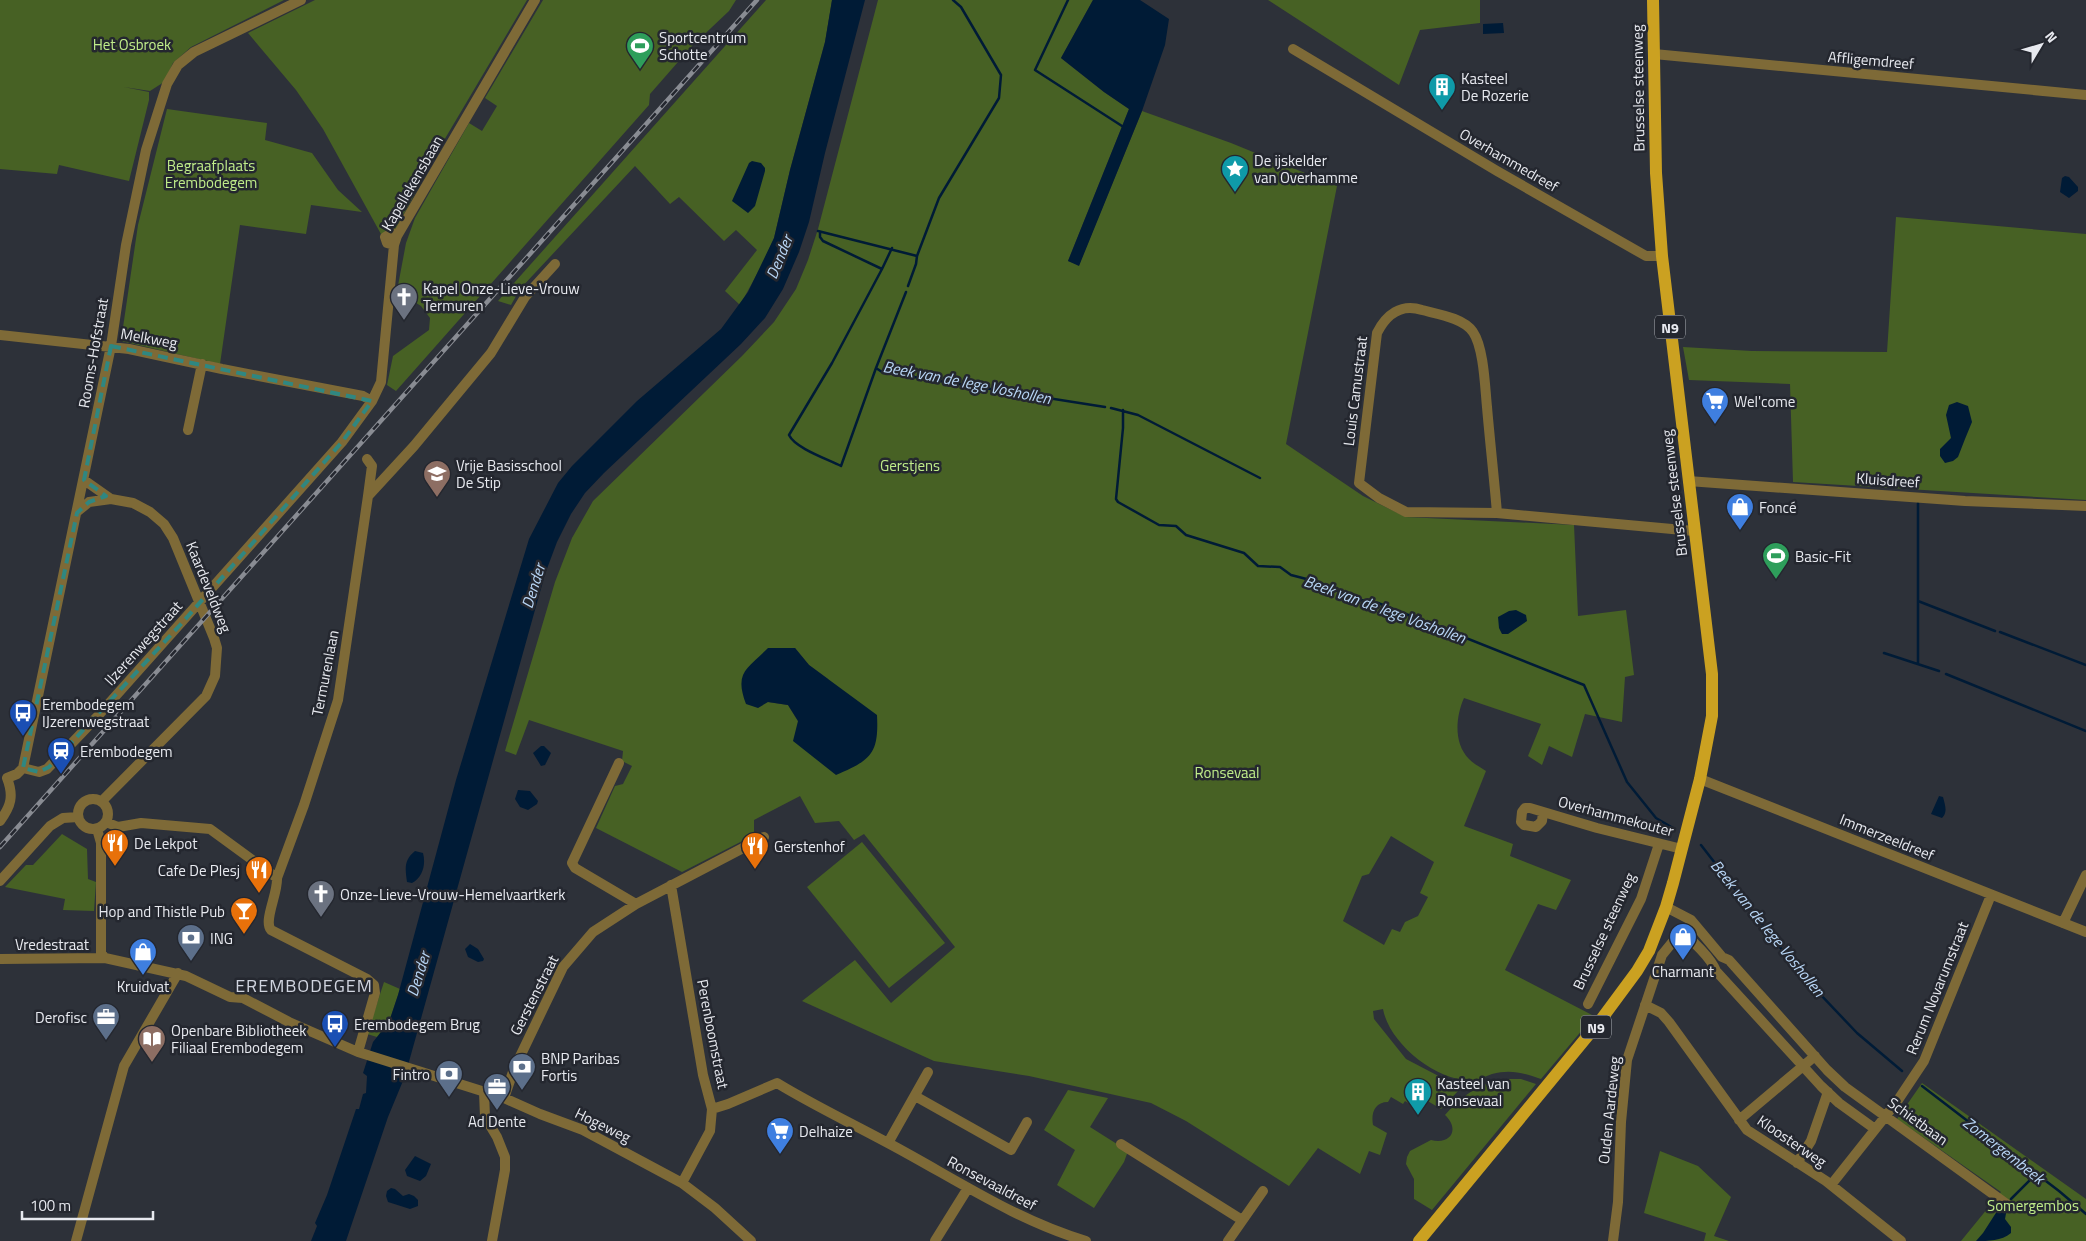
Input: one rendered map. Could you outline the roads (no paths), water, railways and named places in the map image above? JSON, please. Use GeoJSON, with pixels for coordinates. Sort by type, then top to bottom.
{"type":"FeatureCollection","features":[{"type":"Feature","properties":{"kind":"main road","name":"Brusselse steenweg"},"geometry":{"type":"LineString","coordinates":[[1419,1241],[1600,1021],[1637,971],[1649,951],[1666,907],[1682,849],[1700,779],[1712,716],[1713,695],[1662,256],[1656,173],[1653,0]]}},
{"type":"Feature","properties":{"kind":"street","name":"Rooms-Hofstraat"},"geometry":{"type":"LineString","coordinates":[[24,768],[112,346],[126,245],[144,159],[167,84],[178,65],[194,52],[301,0]]}},
{"type":"Feature","properties":{"kind":"street","name":"Kapellekensbaan"},"geometry":{"type":"LineString","coordinates":[[372,401],[381,382],[395,240],[535,0]]}},
{"type":"Feature","properties":{"kind":"street","name":"Overhammedreef"},"geometry":{"type":"LineString","coordinates":[[1293,49],[1497,171],[1646,256],[1662,256]]}},
{"type":"Feature","properties":{"kind":"street","name":"Affligemdreef"},"geometry":{"type":"LineString","coordinates":[[1654,54],[2086,95]]}},
{"type":"Feature","properties":{"kind":"street"},"geometry":{"type":"LineString","coordinates":[[368,496],[420,439],[491,353],[524,297],[554,264]]}},
{"type":"Feature","properties":{"kind":"street","name":"Louis Camustraat"},"geometry":{"type":"LineString","coordinates":[[1497,513],[1484,374],[1478,344],[1473,332],[1462,322],[1414,307],[1390,314],[1382,323],[1377,333],[1359,483],[1379,498],[1406,512],[1497,513],[1694,531]]}},
{"type":"Feature","properties":{"kind":"street","name":"Melkweg"},"geometry":{"type":"LineString","coordinates":[[0,335],[112,346],[170,356],[363,396],[372,401]]}},
{"type":"Feature","properties":{"kind":"street"},"geometry":{"type":"LineString","coordinates":[[188,430],[202,364]]}},
{"type":"Feature","properties":{"kind":"street","name":"IJzerenwegstraat"},"geometry":{"type":"LineString","coordinates":[[24,768],[39,772],[49,767],[181,624],[342,442],[372,401]]}},
{"type":"Feature","properties":{"kind":"street","name":"Termurenlaan"},"geometry":{"type":"LineString","coordinates":[[362,1053],[375,992],[374,985],[367,979],[271,930],[267,921],[278,888],[277,878],[304,805],[338,700],[372,466],[367,459]]}},
{"type":"Feature","properties":{"kind":"street","name":"Kaardeveldweg"},"geometry":{"type":"LineString","coordinates":[[84,480],[111,499],[133,504],[150,512],[164,524],[173,538],[214,638],[218,658],[215,676],[206,696],[102,801]]}},
{"type":"Feature","properties":{"kind":"street","name":"Kluisdreef"},"geometry":{"type":"LineString","coordinates":[[1688,481],[1965,501],[2086,506]]}},
{"type":"Feature","properties":{"kind":"street"},"geometry":{"type":"LineString","coordinates":[[77,513],[88,502],[111,499]]}},
{"type":"Feature","properties":{"kind":"street"},"geometry":{"type":"LineString","coordinates":[[619,763],[572,863],[575,868],[636,904]]}},
{"type":"Feature","properties":{"kind":"street"},"geometry":{"type":"LineString","coordinates":[[0,821],[11,805],[12,791],[4,778],[17,774],[24,768]]}},
{"type":"Feature","properties":{"kind":"street","name":"Immerzeeldreef"},"geometry":{"type":"LineString","coordinates":[[1700,779],[2086,932]]}},
{"type":"Feature","properties":{"kind":"street"},"geometry":{"type":"LineString","coordinates":[[92,798],[102,801],[108,811],[106,822],[97,829],[84,826],[78,817],[77,811],[82,802],[92,798]]}},
{"type":"Feature","properties":{"kind":"street","name":"Overhammekouter"},"geometry":{"type":"LineString","coordinates":[[1543,812],[1682,849]]}},
{"type":"Feature","properties":{"kind":"street"},"geometry":{"type":"LineString","coordinates":[[0,881],[57,821],[78,817]]}},
{"type":"Feature","properties":{"kind":"street"},"geometry":{"type":"LineString","coordinates":[[106,822],[118,827],[141,823],[210,829],[277,878]]}},
{"type":"Feature","properties":{"kind":"street"},"geometry":{"type":"LineString","coordinates":[[97,829],[101,843],[101,953],[105,958]]}},
{"type":"Feature","properties":{"kind":"street","name":"Gerstenstraat"},"geometry":{"type":"LineString","coordinates":[[504,1098],[514,1069],[563,967],[593,932],[636,904],[764,837]]}},
{"type":"Feature","properties":{"kind":"street","name":"Brusselse steenweg"},"geometry":{"type":"LineString","coordinates":[[1588,1004],[1641,899],[1659,844]]}},
{"type":"Feature","properties":{"kind":"street"},"geometry":{"type":"LineString","coordinates":[[2063,923],[2086,875]]}},
{"type":"Feature","properties":{"kind":"street","name":"Perenboomstraat"},"geometry":{"type":"LineString","coordinates":[[671,885],[703,1075],[712,1109],[710,1131],[682,1183]]}},
{"type":"Feature","properties":{"kind":"street","name":"Rerum Novarumstraat"},"geometry":{"type":"LineString","coordinates":[[1831,1186],[1886,1116],[1924,1061],[1991,895]]}},
{"type":"Feature","properties":{"kind":"street","name":"Schietbaan"},"geometry":{"type":"LineString","coordinates":[[1666,907],[1690,920],[1722,957],[1730,960],[1845,1087],[2005,1203]]}},
{"type":"Feature","properties":{"kind":"street"},"geometry":{"type":"LineString","coordinates":[[1681,915],[1680,933],[1686,935],[1714,964],[1716,971],[1828,1092],[1875,1129]]}},
{"type":"Feature","properties":{"kind":"street","name":"Ouden Aardeweg"},"geometry":{"type":"LineString","coordinates":[[1613,1241],[1618,1202],[1620,1122],[1628,1060],[1644,1005],[1662,955],[1680,933]]}},
{"type":"Feature","properties":{"kind":"street"},"geometry":{"type":"LineString","coordinates":[[1714,964],[1722,957]]}},
{"type":"Feature","properties":{"kind":"street","name":"Vredestraat"},"geometry":{"type":"LineString","coordinates":[[0,959],[105,958],[178,973]]}},
{"type":"Feature","properties":{"kind":"street"},"geometry":{"type":"LineString","coordinates":[[1637,971],[1652,981]]}},
{"type":"Feature","properties":{"kind":"street"},"geometry":{"type":"LineString","coordinates":[[76,1241],[124,1066],[178,973]]}},
{"type":"Feature","properties":{"kind":"street","name":"Hogeweg"},"geometry":{"type":"LineString","coordinates":[[178,973],[230,997],[242,998],[288,1022],[362,1053],[504,1098],[583,1130],[682,1183],[715,1208],[751,1241]]}},
{"type":"Feature","properties":{"kind":"street","name":"Kloosterweg"},"geometry":{"type":"LineString","coordinates":[[1644,1005],[1661,1013],[1747,1130],[1831,1186],[1901,1241]]}},
{"type":"Feature","properties":{"kind":"street"},"geometry":{"type":"LineString","coordinates":[[1739,1120],[1815,1056]]}},
{"type":"Feature","properties":{"kind":"street"},"geometry":{"type":"LineString","coordinates":[[888,1142],[928,1072]]}},
{"type":"Feature","properties":{"kind":"street","name":"Ronsevaaldreef"},"geometry":{"type":"LineString","coordinates":[[712,1109],[777,1083],[815,1106],[888,1142],[1026,1220],[1086,1241]]}},
{"type":"Feature","properties":{"kind":"street"},"geometry":{"type":"LineString","coordinates":[[484,1092],[484,1117],[497,1137],[505,1157],[505,1170],[492,1241]]}},
{"type":"Feature","properties":{"kind":"street"},"geometry":{"type":"LineString","coordinates":[[1797,1163],[1811,1141],[1828,1092]]}},
{"type":"Feature","properties":{"kind":"street"},"geometry":{"type":"LineString","coordinates":[[915,1096],[1011,1150],[1027,1122]]}},
{"type":"Feature","properties":{"kind":"street"},"geometry":{"type":"LineString","coordinates":[[1122,1144],[1242,1220]]}},
{"type":"Feature","properties":{"kind":"street"},"geometry":{"type":"LineString","coordinates":[[935,1241],[968,1188]]}},
{"type":"Feature","properties":{"kind":"street"},"geometry":{"type":"LineString","coordinates":[[1228,1241],[1263,1191]]}},
{"type":"Feature","properties":{"kind":"water","name":"Dender"},"geometry":{"type":"Polygon","coordinates":[[[832,0],[865,0],[809,222],[799,252],[783,289],[765,318],[741,344],[585,493],[571,514],[557,542],[545,574],[405,1076],[388,1117],[346,1241],[311,1241],[317,1226],[315,1223],[327,1195],[356,1109],[359,1109],[363,1094],[366,1093],[367,1076],[363,1073],[373,1042],[389,1022],[398,995],[456,780],[529,539],[558,483],[572,466],[637,401],[721,329],[748,292],[774,238],[790,170],[825,42],[832,0]]]}},
{"type":"Feature","properties":{"kind":"water"},"geometry":{"type":"Polygon","coordinates":[[[1093,0],[1140,0],[1169,19],[1165,45],[1142,111],[1079,266],[1068,261],[1129,109],[1061,58],[1093,0]]]}},
{"type":"Feature","properties":{"kind":"water"},"geometry":{"type":"Polygon","coordinates":[[[1503,23],[1504,33],[1483,34],[1483,24],[1503,23]]]}},
{"type":"Feature","properties":{"kind":"water"},"geometry":{"type":"Polygon","coordinates":[[[752,161],[761,163],[765,171],[755,206],[748,213],[732,201],[749,163],[752,161]]]}},
{"type":"Feature","properties":{"kind":"water"},"geometry":{"type":"Polygon","coordinates":[[[2065,176],[2069,177],[2078,187],[2078,191],[2069,198],[2060,192],[2062,178],[2065,176]]]}},
{"type":"Feature","properties":{"kind":"water"},"geometry":{"type":"Polygon","coordinates":[[[1957,402],[1968,406],[1972,422],[1958,457],[1953,461],[1945,463],[1940,456],[1940,449],[1951,438],[1946,415],[1949,405],[1957,402]]]}},
{"type":"Feature","properties":{"kind":"water"},"geometry":{"type":"Polygon","coordinates":[[[1516,610],[1526,615],[1527,621],[1508,634],[1502,634],[1499,628],[1498,617],[1509,611],[1516,610]]]}},
{"type":"Feature","properties":{"kind":"water"},"geometry":{"type":"Polygon","coordinates":[[[768,648],[795,648],[809,665],[877,715],[874,747],[865,760],[836,775],[793,741],[798,721],[788,705],[768,702],[758,708],[746,704],[741,685],[742,678],[749,667],[768,648]]]}},
{"type":"Feature","properties":{"kind":"water"},"geometry":{"type":"Polygon","coordinates":[[[541,746],[544,746],[551,753],[545,765],[541,766],[533,753],[541,746]]]}},
{"type":"Feature","properties":{"kind":"water"},"geometry":{"type":"Polygon","coordinates":[[[518,790],[530,791],[538,801],[537,804],[528,810],[520,807],[515,799],[518,790]]]}},
{"type":"Feature","properties":{"kind":"water"},"geometry":{"type":"Polygon","coordinates":[[[1939,796],[1943,797],[1945,806],[1945,813],[1942,818],[1931,814],[1939,796]]]}},
{"type":"Feature","properties":{"kind":"water"},"geometry":{"type":"Polygon","coordinates":[[[415,851],[423,853],[424,866],[419,877],[412,883],[407,882],[406,868],[407,861],[415,851]]]}},
{"type":"Feature","properties":{"kind":"water"},"geometry":{"type":"Polygon","coordinates":[[[470,944],[478,949],[484,959],[483,961],[478,962],[468,957],[465,949],[470,944]]]}},
{"type":"Feature","properties":{"kind":"water"},"geometry":{"type":"Polygon","coordinates":[[[415,1156],[431,1164],[426,1176],[420,1181],[407,1176],[405,1170],[415,1156]]]}},
{"type":"Feature","properties":{"kind":"water"},"geometry":{"type":"Polygon","coordinates":[[[391,1188],[403,1196],[409,1194],[414,1196],[418,1200],[418,1206],[410,1209],[388,1202],[387,1191],[391,1188]]]}},
{"type":"Feature","properties":{"kind":"water"},"geometry":{"type":"Polygon","coordinates":[[[2001,1205],[2007,1208],[2005,1219],[2011,1227],[2011,1233],[1999,1239],[1976,1241],[1983,1233],[2001,1205]]]}},
{"type":"Feature","properties":{"kind":"waterway"},"geometry":{"type":"LineString","coordinates":[[917,256],[939,198],[999,98],[1001,75],[961,7],[953,0]]}},
{"type":"Feature","properties":{"kind":"waterway"},"geometry":{"type":"LineString","coordinates":[[1068,0],[1035,70],[1122,126]]}},
{"type":"Feature","properties":{"kind":"waterway","name":"Beek van de lege Voshollen"},"geometry":{"type":"LineString","coordinates":[[818,231],[917,256],[908,286]]}},
{"type":"Feature","properties":{"kind":"waterway"},"geometry":{"type":"LineString","coordinates":[[820,232],[820,237],[823,241],[882,269],[892,248]]}},
{"type":"Feature","properties":{"kind":"waterway"},"geometry":{"type":"LineString","coordinates":[[876,368],[841,466],[804,449],[792,440],[789,435],[832,363],[882,269]]}},
{"type":"Feature","properties":{"kind":"waterway","name":"Beek van de lege Voshollen"},"geometry":{"type":"LineString","coordinates":[[906,292],[876,368],[882,372],[1105,407]]}},
{"type":"Feature","properties":{"kind":"waterway","name":"Beek van de lege Voshollen"},"geometry":{"type":"LineString","coordinates":[[1111,408],[1138,415],[1260,478]]}},
{"type":"Feature","properties":{"kind":"waterway","name":"Beek van de lege Voshollen"},"geometry":{"type":"LineString","coordinates":[[1123,410],[1116,499],[1118,502],[1159,525],[1176,526],[1186,535],[1244,553],[1258,566],[1280,567],[1291,575],[1318,582],[1360,600],[1378,603],[1584,685],[1627,782],[1656,818],[1673,828]]}},
{"type":"Feature","properties":{"kind":"waterway"},"geometry":{"type":"LineString","coordinates":[[1918,503],[1918,664]]}},
{"type":"Feature","properties":{"kind":"waterway"},"geometry":{"type":"LineString","coordinates":[[1918,601],[1995,631]]}},
{"type":"Feature","properties":{"kind":"waterway"},"geometry":{"type":"LineString","coordinates":[[2000,632],[2086,665]]}},
{"type":"Feature","properties":{"kind":"waterway"},"geometry":{"type":"LineString","coordinates":[[1884,653],[1939,671]]}},
{"type":"Feature","properties":{"kind":"waterway"},"geometry":{"type":"LineString","coordinates":[[1946,674],[2086,731]]}},
{"type":"Feature","properties":{"kind":"waterway","name":"Beek van de lege Voshollen"},"geometry":{"type":"LineString","coordinates":[[1701,845],[1800,973],[1857,1033],[1902,1071]]}},
{"type":"Feature","properties":{"kind":"waterway","name":"Zomergembeek"},"geometry":{"type":"LineString","coordinates":[[1922,1086],[2059,1191],[2086,1214]]}},
{"type":"Feature","properties":{"kind":"waterway"},"geometry":{"type":"LineString","coordinates":[[2011,1199],[2036,1174]]}},
{"type":"Feature","properties":{"kind":"railway"},"geometry":{"type":"LineString","coordinates":[[0,847],[757,0]]}},
{"type":"Feature","properties":{"kind":"place","name":"Sportcentrum Schotte"},"geometry":{"type":"Point","coordinates":[640,70]}},
{"type":"Feature","properties":{"kind":"place","name":"Kasteel De Rozerie"},"geometry":{"type":"Point","coordinates":[1442,111]}},
{"type":"Feature","properties":{"kind":"place","name":"De ijskelder van Overhamme"},"geometry":{"type":"Point","coordinates":[1235,193]}},
{"type":"Feature","properties":{"kind":"place","name":"Kapel Onze-Lieve-Vrouw Termuren"},"geometry":{"type":"Point","coordinates":[404,321]}},
{"type":"Feature","properties":{"kind":"place","name":"Wel'come"},"geometry":{"type":"Point","coordinates":[1715,425]}},
{"type":"Feature","properties":{"kind":"place","name":"Vrije Basisschool De Stip"},"geometry":{"type":"Point","coordinates":[437,498]}},
{"type":"Feature","properties":{"kind":"place","name":"Foncé"},"geometry":{"type":"Point","coordinates":[1740,531]}},
{"type":"Feature","properties":{"kind":"place","name":"Basic-Fit"},"geometry":{"type":"Point","coordinates":[1776,580]}},
{"type":"Feature","properties":{"kind":"place","name":"Erembodegem IJzerenwegstraat"},"geometry":{"type":"Point","coordinates":[23,737]}},
{"type":"Feature","properties":{"kind":"place","name":"Erembodegem"},"geometry":{"type":"Point","coordinates":[61,775]}},
{"type":"Feature","properties":{"kind":"place","name":"De Lekpot"},"geometry":{"type":"Point","coordinates":[115,867]}},
{"type":"Feature","properties":{"kind":"place","name":"Gerstenhof"},"geometry":{"type":"Point","coordinates":[755,870]}},
{"type":"Feature","properties":{"kind":"place","name":"Cafe De Plesj"},"geometry":{"type":"Point","coordinates":[259,894]}},
{"type":"Feature","properties":{"kind":"place","name":"Onze-Lieve-Vrouw-Hemelvaartkerk"},"geometry":{"type":"Point","coordinates":[321,918]}},
{"type":"Feature","properties":{"kind":"place","name":"Hop and Thistle Pub"},"geometry":{"type":"Point","coordinates":[244,935]}},
{"type":"Feature","properties":{"kind":"place","name":"Charmant"},"geometry":{"type":"Point","coordinates":[1683,961]}},
{"type":"Feature","properties":{"kind":"place","name":"ING"},"geometry":{"type":"Point","coordinates":[191,962]}},
{"type":"Feature","properties":{"kind":"place","name":"Kruidvat"},"geometry":{"type":"Point","coordinates":[143,976]}},
{"type":"Feature","properties":{"kind":"place","name":"Derofisc"},"geometry":{"type":"Point","coordinates":[106,1041]}},
{"type":"Feature","properties":{"kind":"place","name":"Erembodegem Brug"},"geometry":{"type":"Point","coordinates":[335,1048]}},
{"type":"Feature","properties":{"kind":"place","name":"Openbare Bibliotheek Filiaal Erembodegem"},"geometry":{"type":"Point","coordinates":[152,1063]}},
{"type":"Feature","properties":{"kind":"place","name":"BNP Paribas Fortis"},"geometry":{"type":"Point","coordinates":[522,1091]}},
{"type":"Feature","properties":{"kind":"place","name":"Fintro"},"geometry":{"type":"Point","coordinates":[449,1098]}},
{"type":"Feature","properties":{"kind":"place","name":"Ad Dente"},"geometry":{"type":"Point","coordinates":[497,1111]}},
{"type":"Feature","properties":{"kind":"place","name":"Kasteel van Ronsevaal"},"geometry":{"type":"Point","coordinates":[1418,1116]}},
{"type":"Feature","properties":{"kind":"place","name":"Delhaize"},"geometry":{"type":"Point","coordinates":[780,1155]}},
{"type":"Feature","properties":{"kind":"district","name":"EREMBODEGEM"},"geometry":{"type":"Point","coordinates":[304,985]}},
{"type":"Feature","properties":{"kind":"park label","name":"Het Osbroek"},"geometry":{"type":"Point","coordinates":[132,44]}},
{"type":"Feature","properties":{"kind":"park label","name":"Begraafplaats Erembodegem"},"geometry":{"type":"Point","coordinates":[211,174]}},
{"type":"Feature","properties":{"kind":"park label","name":"Gerstjens"},"geometry":{"type":"Point","coordinates":[910,465]}},
{"type":"Feature","properties":{"kind":"park label","name":"Ronsevaal"},"geometry":{"type":"Point","coordinates":[1227,772]}},
{"type":"Feature","properties":{"kind":"park label","name":"Somergembos"},"geometry":{"type":"Point","coordinates":[2033,1205]}}]}
